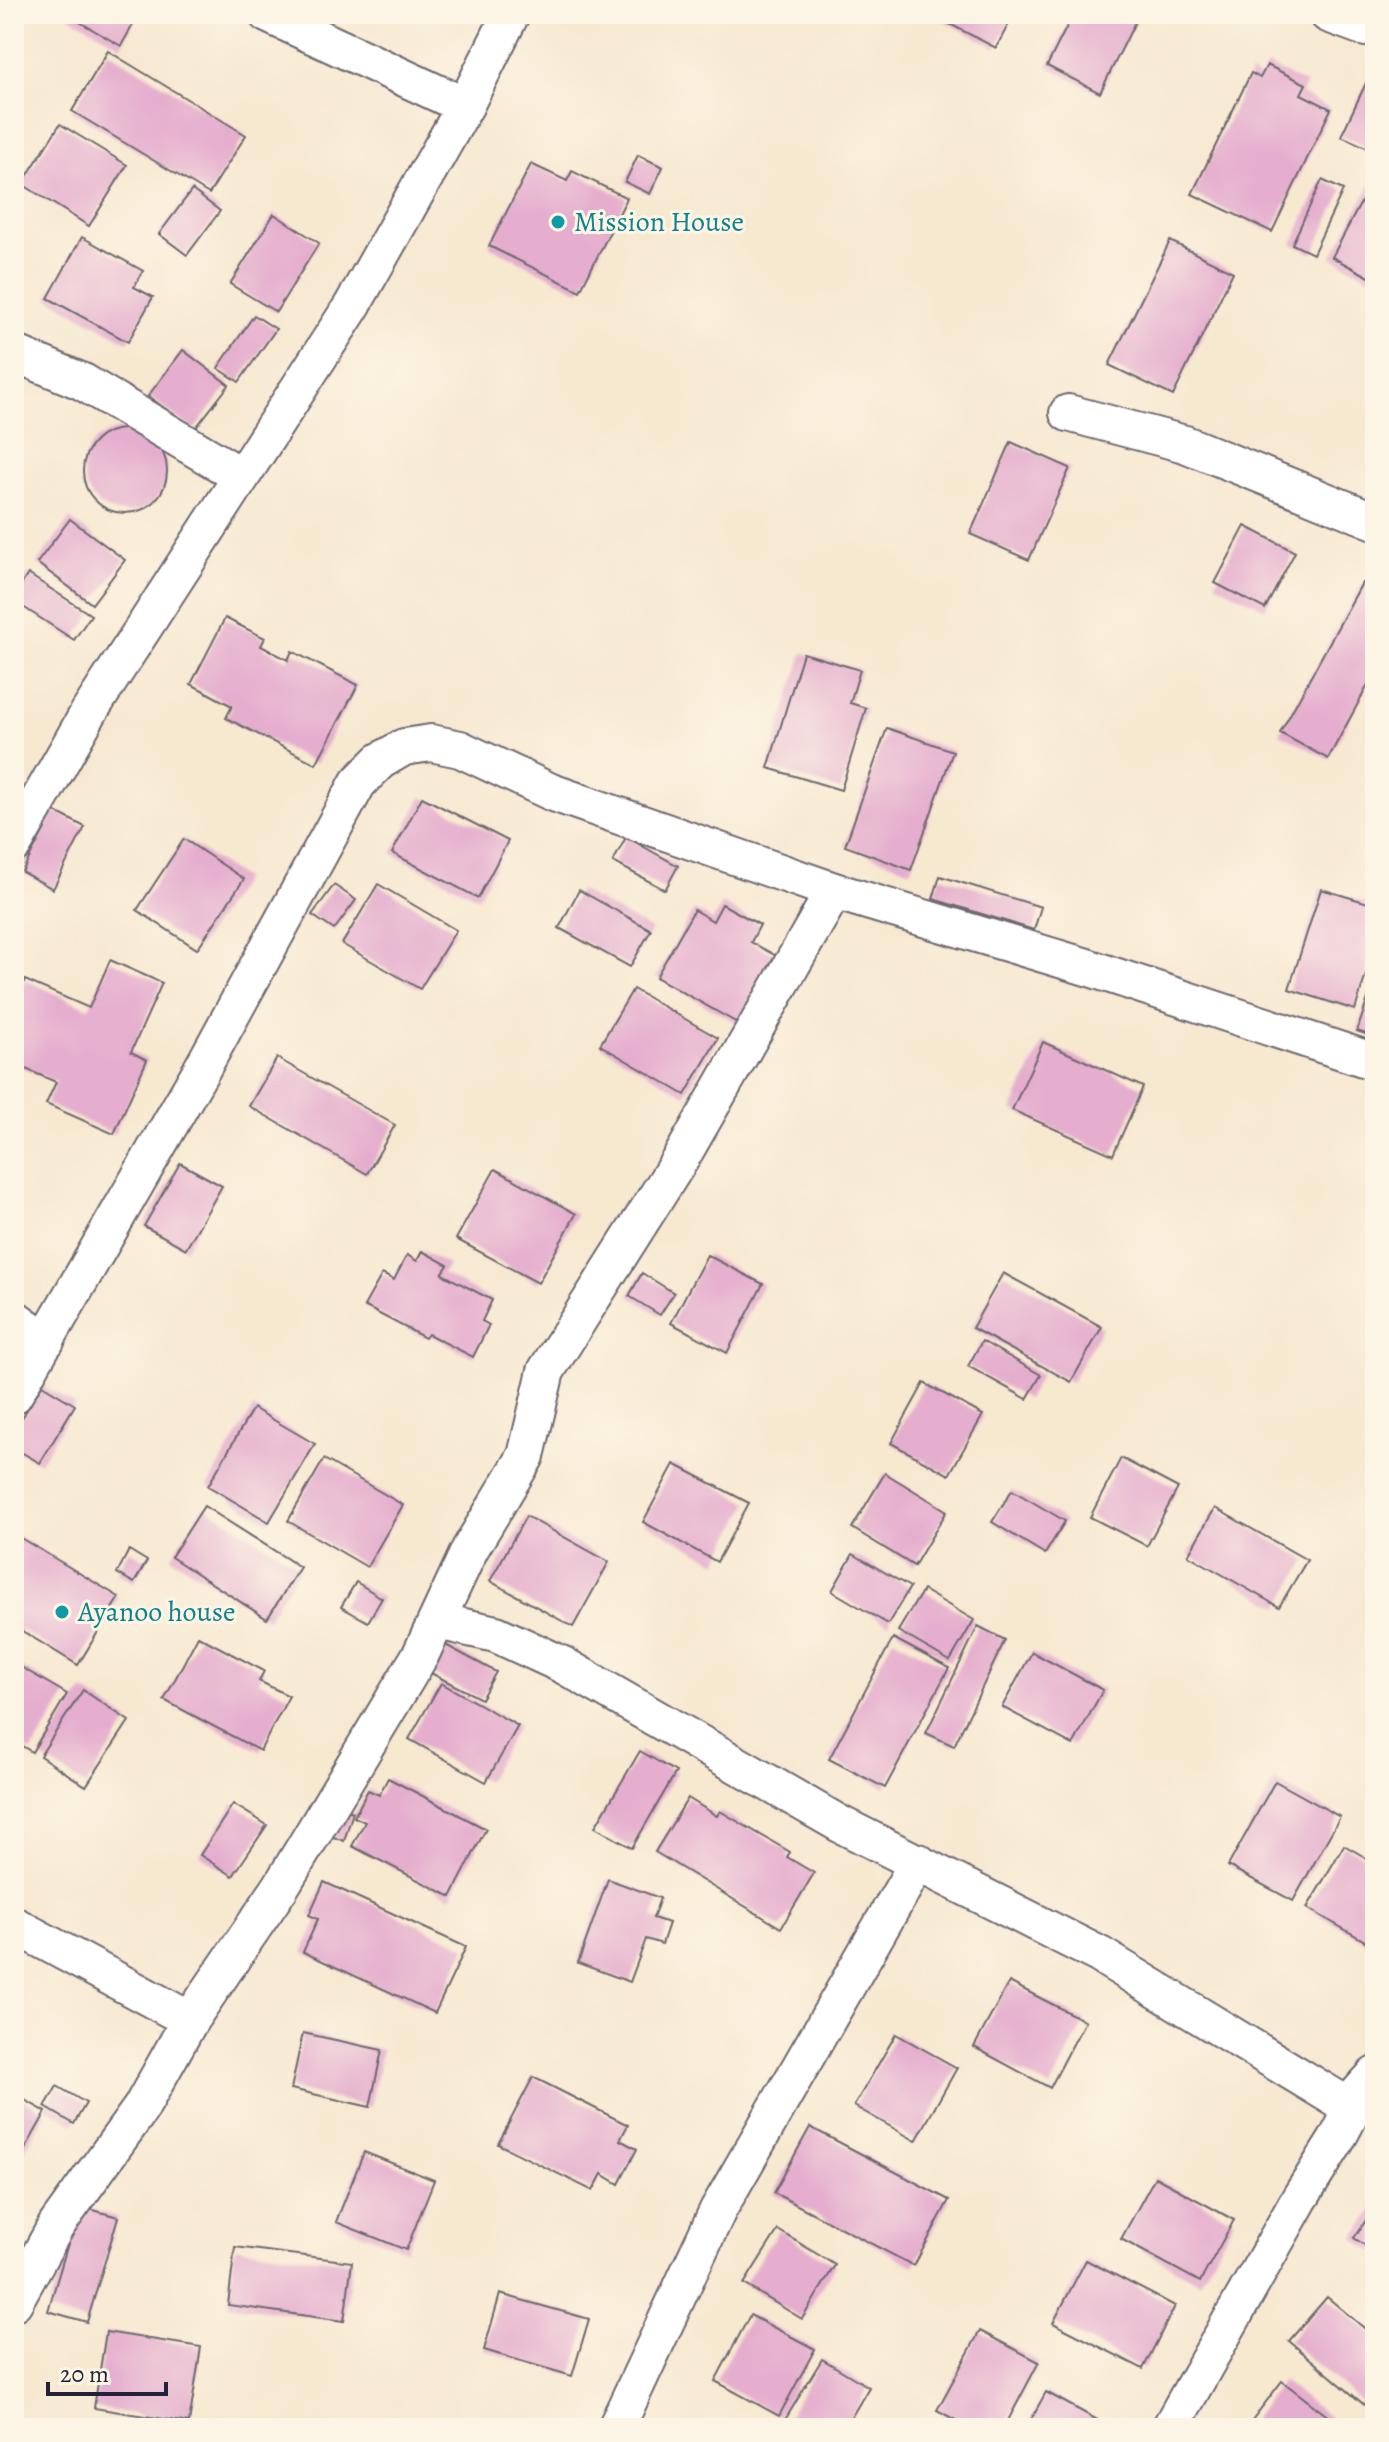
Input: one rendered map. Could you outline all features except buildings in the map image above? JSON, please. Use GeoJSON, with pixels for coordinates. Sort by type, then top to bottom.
{"type":"FeatureCollection","features":[{"type":"Feature","properties":{"kind":"street"},"geometry":{"type":"LineString","coordinates":[[267,14],[465,106]]}},
{"type":"Feature","properties":{"kind":"street"},"geometry":{"type":"LineString","coordinates":[[14,844],[89,712],[352,306],[465,106],[511,14]]}},
{"type":"Feature","properties":{"kind":"street"},"geometry":{"type":"LineString","coordinates":[[1328,14],[1366,28],[1375,26]]}},
{"type":"Feature","properties":{"kind":"street"},"geometry":{"type":"LineString","coordinates":[[14,353],[83,382],[241,476]]}},
{"type":"Feature","properties":{"kind":"street"},"geometry":{"type":"LineString","coordinates":[[1068,413],[1185,444],[1375,521]]}},
{"type":"Feature","properties":{"kind":"street"},"geometry":{"type":"LineString","coordinates":[[14,1395],[203,1067],[358,783],[380,761],[404,747],[431,743],[460,749],[551,792],[834,891],[1090,968],[1375,1062]]}},
{"type":"Feature","properties":{"kind":"street"},"geometry":{"type":"LineString","coordinates":[[14,2302],[56,2226],[141,2108],[190,2020],[280,1888],[406,1679],[470,1549],[526,1456],[546,1371],[681,1158],[834,891]]}},
{"type":"Feature","properties":{"kind":"street"},"geometry":{"type":"LineString","coordinates":[[14,1318],[46,1341]]}},
{"type":"Feature","properties":{"kind":"street"},"geometry":{"type":"LineString","coordinates":[[437,1621],[496,1634],[563,1665],[828,1818],[1100,1955],[1353,2109]]}},
{"type":"Feature","properties":{"kind":"street"},"geometry":{"type":"LineString","coordinates":[[616,2428],[718,2210],[918,1862]]}},
{"type":"Feature","properties":{"kind":"street"},"geometry":{"type":"LineString","coordinates":[[14,1925],[190,2020]]}},
{"type":"Feature","properties":{"kind":"street"},"geometry":{"type":"LineString","coordinates":[[1170,2428],[1353,2109],[1357,2095],[1375,2075]]}},
{"type":"Feature","properties":{"kind":"place","name":"Mission House"},"geometry":{"type":"Point","coordinates":[558,222]}},
{"type":"Feature","properties":{"kind":"place","name":"Ayanoo house"},"geometry":{"type":"Point","coordinates":[62,1612]}}]}
